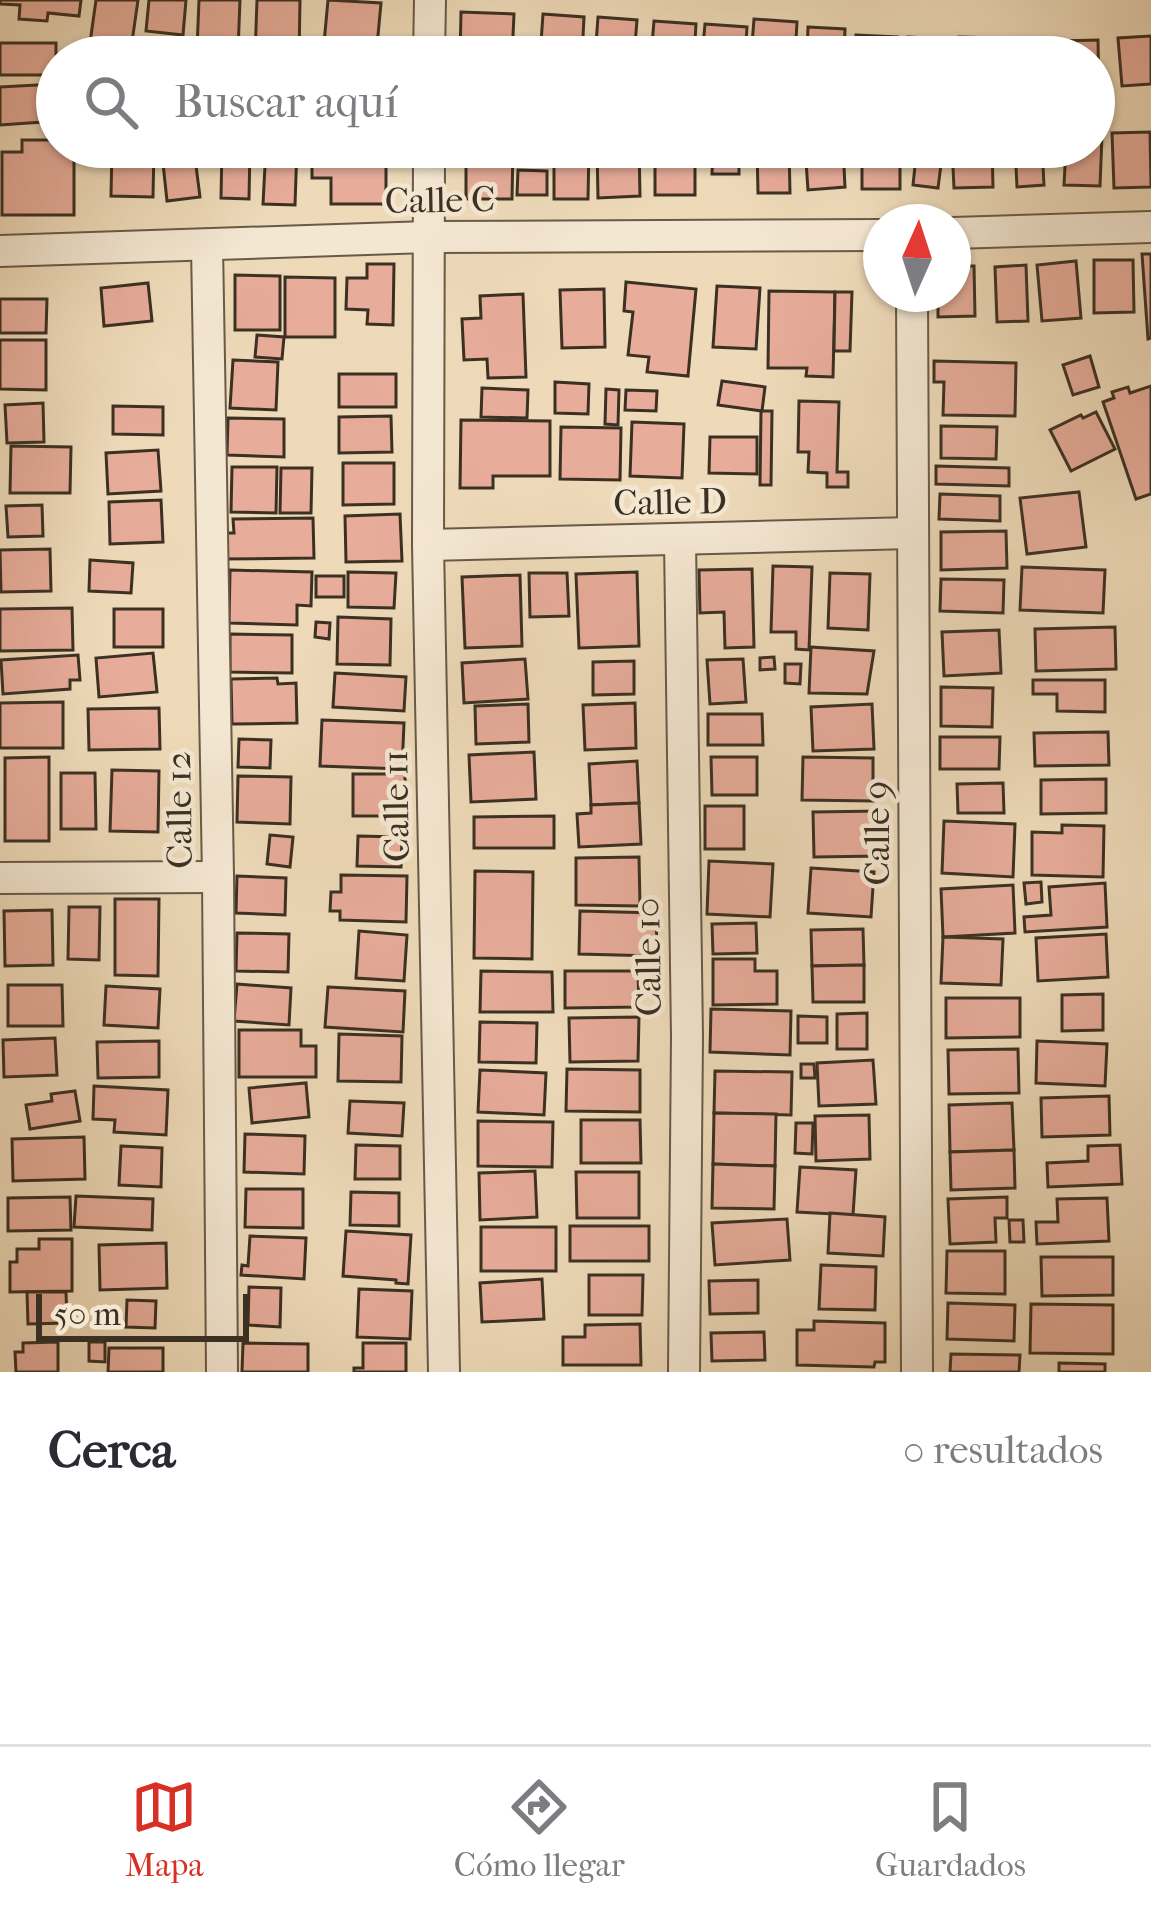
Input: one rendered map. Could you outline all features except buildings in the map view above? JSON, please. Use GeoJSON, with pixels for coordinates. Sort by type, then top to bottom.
{"type":"FeatureCollection","features":[{"type":"Feature","properties":{"kind":"street"},"geometry":{"type":"LineString","coordinates":[[429,36],[430,0]]}},
{"type":"Feature","properties":{"kind":"street","name":"Calle 11"},"geometry":{"type":"LineString","coordinates":[[429,168],[428,545],[444,1372]]}},
{"type":"Feature","properties":{"kind":"street"},"geometry":{"type":"LineString","coordinates":[[971,232],[1151,226]]}},
{"type":"Feature","properties":{"kind":"street","name":"Calle C"},"geometry":{"type":"LineString","coordinates":[[0,251],[428,237],[863,235]]}},
{"type":"Feature","properties":{"kind":"street","name":"Calle 12"},"geometry":{"type":"LineString","coordinates":[[207,246],[222,1372]]}},
{"type":"Feature","properties":{"kind":"street","name":"Calle 9"},"geometry":{"type":"LineString","coordinates":[[912,312],[917,1372]]}},
{"type":"Feature","properties":{"kind":"street","name":"Calle D"},"geometry":{"type":"LineString","coordinates":[[428,545],[913,533]]}},
{"type":"Feature","properties":{"kind":"street","name":"Calle 10"},"geometry":{"type":"LineString","coordinates":[[680,541],[687,1036],[684,1372]]}},
{"type":"Feature","properties":{"kind":"street"},"geometry":{"type":"LineString","coordinates":[[0,878],[218,877]]}}]}
